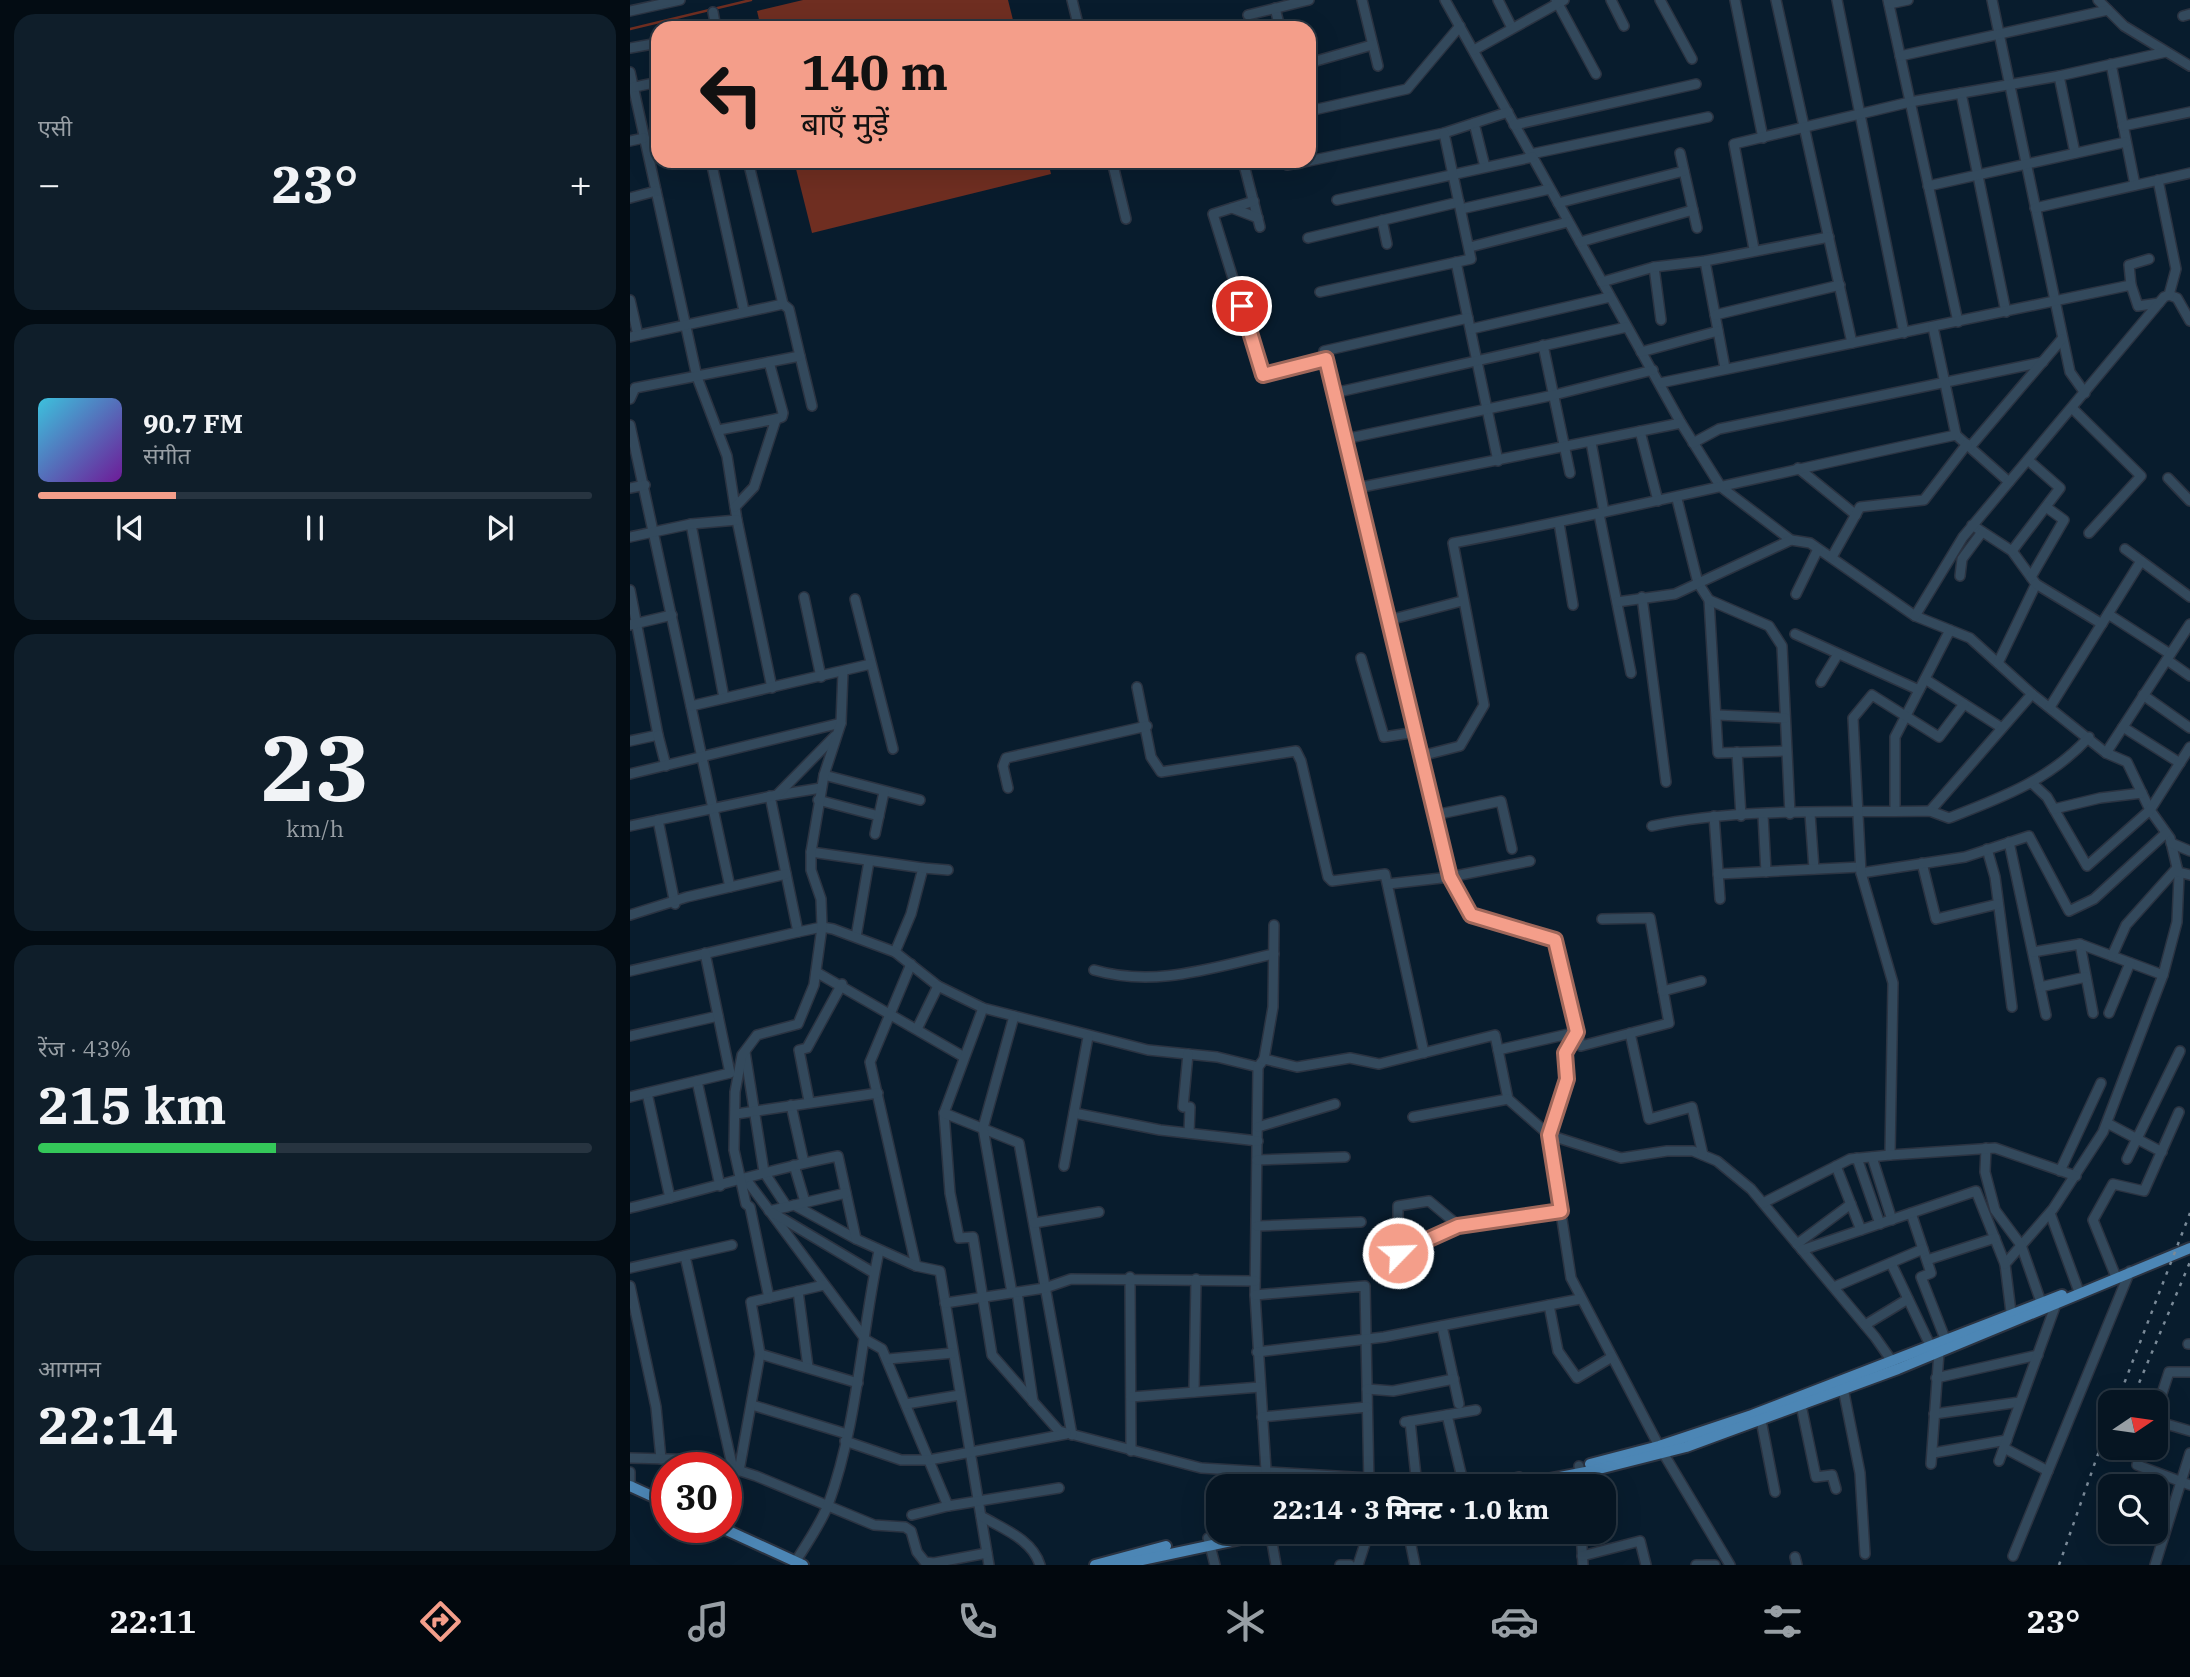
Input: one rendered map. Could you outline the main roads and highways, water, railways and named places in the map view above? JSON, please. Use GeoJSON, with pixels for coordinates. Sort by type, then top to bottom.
{"type":"FeatureCollection","features":[{"type":"Feature","properties":{"kind":"main road"},"geometry":{"type":"LineString","coordinates":[[1935,1350],[1946,1341],[2056,1304],[2190,1248]]}},
{"type":"Feature","properties":{"kind":"main road"},"geometry":{"type":"LineString","coordinates":[[1662,1450],[1895,1366],[2012,1318],[2041,1302],[2113,1278]]}},
{"type":"Feature","properties":{"kind":"main road"},"geometry":{"type":"LineString","coordinates":[[1560,1474],[1662,1450],[1761,1420],[1842,1386]]}},
{"type":"Feature","properties":{"kind":"main road"},"geometry":{"type":"LineString","coordinates":[[1551,1474],[1579,1469]]}},
{"type":"Feature","properties":{"kind":"main road"},"geometry":{"type":"LineString","coordinates":[[630,1485],[651,1495]]}},
{"type":"Feature","properties":{"kind":"main road"},"geometry":{"type":"LineString","coordinates":[[742,1537],[799,1563]]}},
{"type":"Feature","properties":{"kind":"main road"},"geometry":{"type":"LineString","coordinates":[[1119,1565],[1151,1561],[1206,1542]]}},
{"type":"Feature","properties":{"kind":"main road"},"geometry":{"type":"LineString","coordinates":[[1095,1565],[1206,1542]]}},
{"type":"Feature","properties":{"kind":"waterway"},"geometry":{"type":"LineString","coordinates":[[663,21],[751,0]]}},
{"type":"Feature","properties":{"kind":"waterway"},"geometry":{"type":"LineString","coordinates":[[630,29],[651,24]]}},
{"type":"Feature","properties":{"kind":"railway"},"geometry":{"type":"LineString","coordinates":[[2122,1390],[2190,1213]]}},
{"type":"Feature","properties":{"kind":"railway"},"geometry":{"type":"LineString","coordinates":[[2136,1390],[2190,1262]]}},
{"type":"Feature","properties":{"kind":"railway"},"geometry":{"type":"LineString","coordinates":[[2059,1565],[2098,1454]]}}]}
